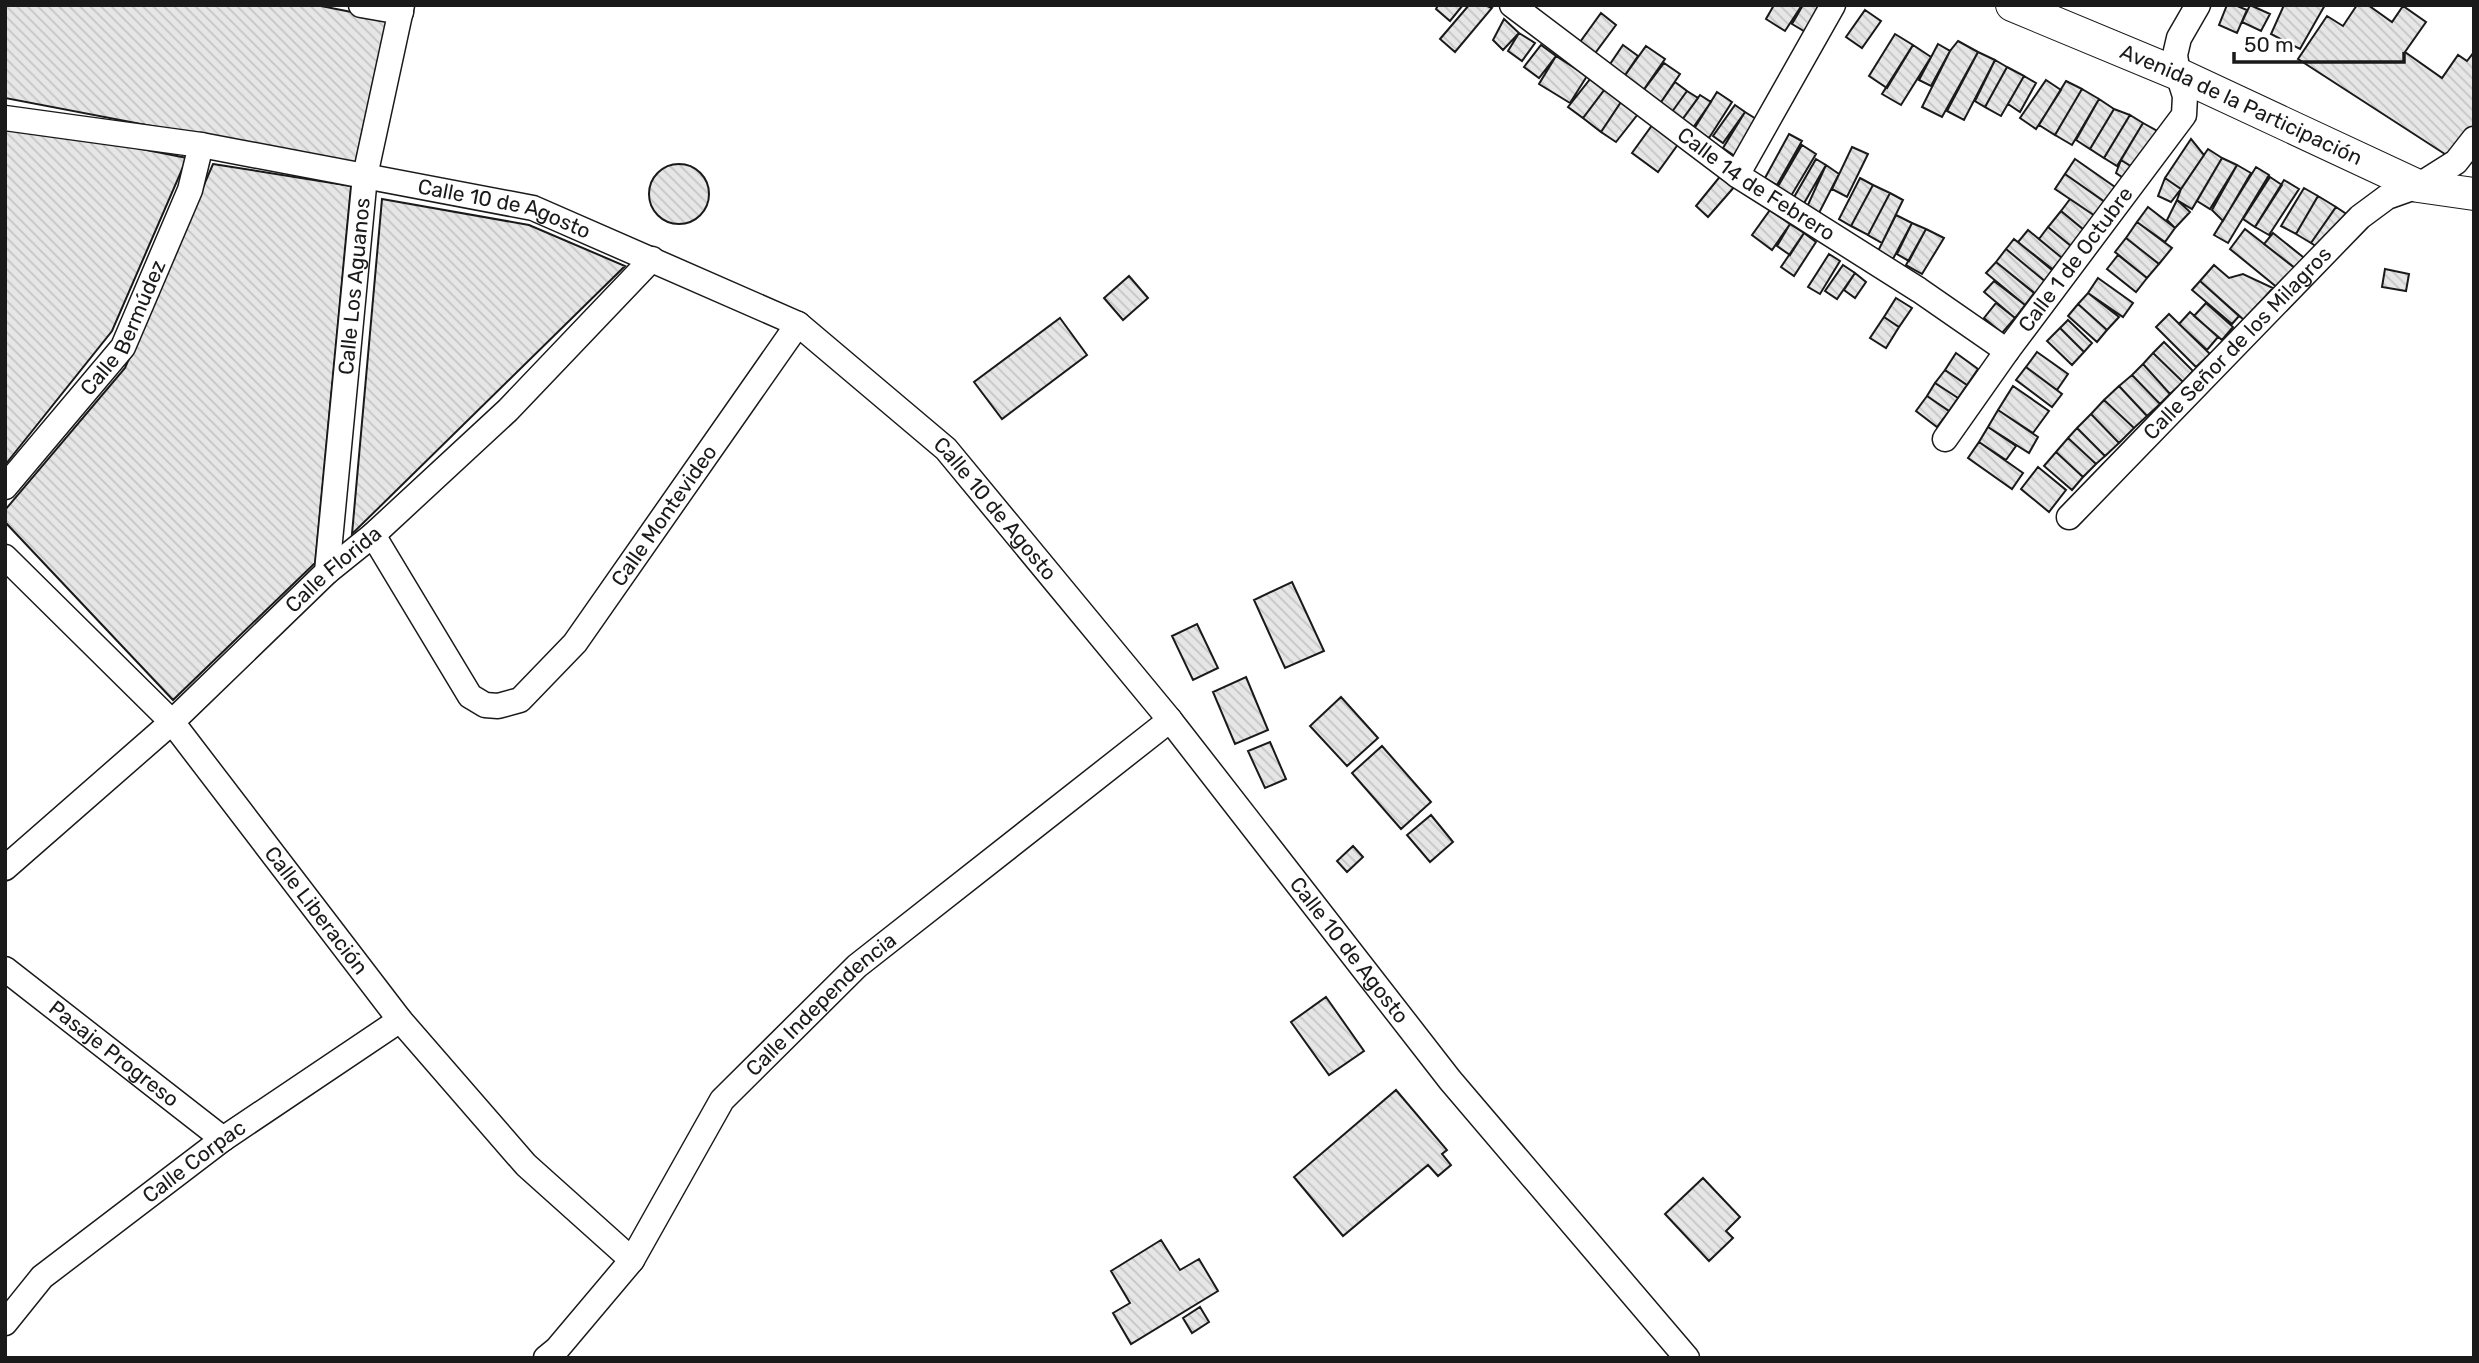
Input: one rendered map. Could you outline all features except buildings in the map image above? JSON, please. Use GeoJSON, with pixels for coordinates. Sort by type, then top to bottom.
{"type":"FeatureCollection","features":[{"type":"Feature","properties":{"kind":"main road","name":"Avenida de la Participación"},"geometry":{"type":"LineString","coordinates":[[2012,5],[2178,74],[2418,187],[2474,194]]}},
{"type":"Feature","properties":{"kind":"street"},"geometry":{"type":"LineString","coordinates":[[361,5],[402,9]]}},
{"type":"Feature","properties":{"kind":"street"},"geometry":{"type":"LineString","coordinates":[[1737,175],[1833,5]]}},
{"type":"Feature","properties":{"kind":"street","name":"Calle 1 de Octubre"},"geometry":{"type":"LineString","coordinates":[[1945,439],[2007,351],[2184,115],[2185,96],[2175,55],[2179,38],[2198,5]]}},
{"type":"Feature","properties":{"kind":"street","name":"Calle 14 de Febrero"},"geometry":{"type":"LineString","coordinates":[[1519,7],[1737,175],[1919,290],[2007,351]]}},
{"type":"Feature","properties":{"kind":"street","name":"Calle Los Aguanos"},"geometry":{"type":"LineString","coordinates":[[327,572],[365,176],[402,9]]}},
{"type":"Feature","properties":{"kind":"street","name":"Calle 10 de Agosto"},"geometry":{"type":"LineString","coordinates":[[5,118],[201,145],[533,208],[798,324],[946,449],[1170,720],[1450,1080],[1687,1358]]}},
{"type":"Feature","properties":{"kind":"street","name":"Calle Señor de los Milagros"},"geometry":{"type":"LineString","coordinates":[[2069,517],[2360,217],[2387,197],[2418,187],[2456,162],[2474,139]]}},
{"type":"Feature","properties":{"kind":"street","name":"Calle Bermúdez"},"geometry":{"type":"LineString","coordinates":[[5,487],[123,347],[190,190],[201,145]]}},
{"type":"Feature","properties":{"kind":"street","name":"Calle Florida"},"geometry":{"type":"LineString","coordinates":[[5,868],[172,722],[327,572],[373,535],[508,410],[652,259]]}},
{"type":"Feature","properties":{"kind":"street","name":"Calle Montevideo"},"geometry":{"type":"LineString","coordinates":[[373,535],[470,696],[485,705],[498,706],[520,699],[575,643],[798,324]]}},
{"type":"Feature","properties":{"kind":"street","name":"Calle Liberación"},"geometry":{"type":"LineString","coordinates":[[5,557],[172,722],[400,1020],[526,1165],[632,1260]]}},
{"type":"Feature","properties":{"kind":"street","name":"Calle Independencia"},"geometry":{"type":"LineString","coordinates":[[546,1358],[632,1260],[722,1100],[857,966],[1170,720]]}},
{"type":"Feature","properties":{"kind":"street","name":"Pasaje Progreso"},"geometry":{"type":"LineString","coordinates":[[5,969],[223,1139]]}},
{"type":"Feature","properties":{"kind":"street","name":"Calle Corpac"},"geometry":{"type":"LineString","coordinates":[[5,1323],[42,1277],[223,1139],[400,1020]]}}]}
